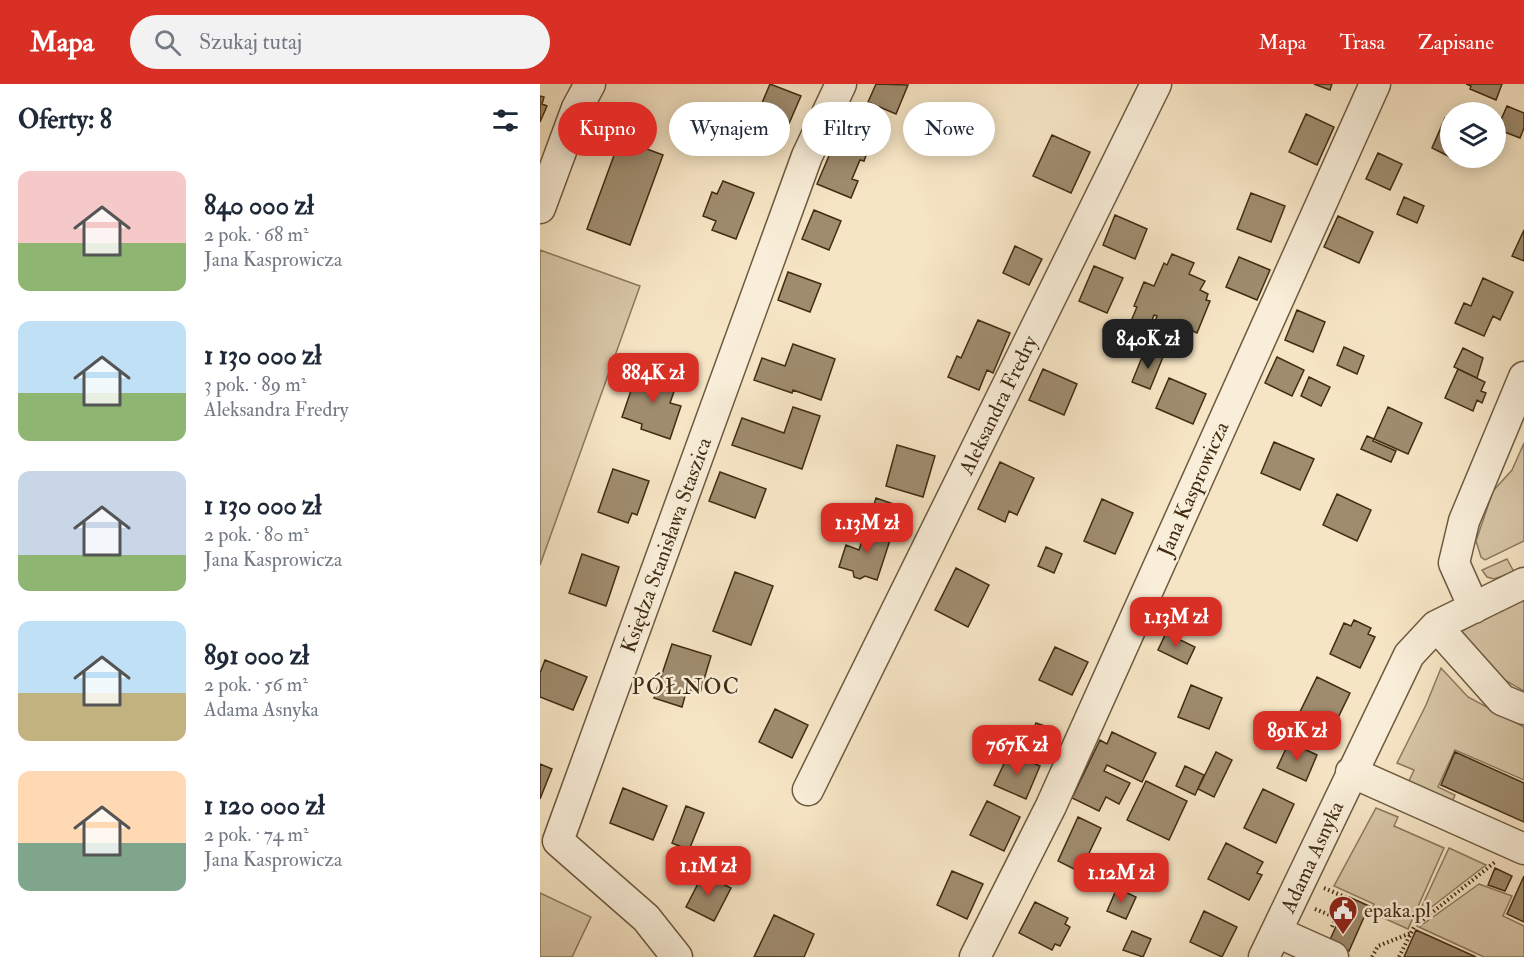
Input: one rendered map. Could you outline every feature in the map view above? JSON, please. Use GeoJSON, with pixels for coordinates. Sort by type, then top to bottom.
{"type":"FeatureCollection","features":[{"type":"Feature","properties":{"kind":"street"},"geometry":{"type":"LineString","coordinates":[[540,208],[577,108],[590,84]]}},
{"type":"Feature","properties":{"kind":"street","name":"Księdza Stanisława Staszica"},"geometry":{"type":"LineString","coordinates":[[677,957],[646,918],[558,841],[807,156],[841,84]]}},
{"type":"Feature","properties":{"kind":"street","name":"Aleksandra Fredry"},"geometry":{"type":"LineString","coordinates":[[808,790],[1156,84]]}},
{"type":"Feature","properties":{"kind":"street","name":"Jana Kasprowicza"},"geometry":{"type":"LineString","coordinates":[[975,957],[1051,806],[1375,84]]}},
{"type":"Feature","properties":{"kind":"street"},"geometry":{"type":"LineString","coordinates":[[1474,608],[1454,562],[1464,521],[1524,377]]}},
{"type":"Feature","properties":{"kind":"street","name":"Adama Asnyka"},"geometry":{"type":"LineString","coordinates":[[1276,942],[1351,772],[1409,655],[1436,626],[1524,582]]}},
{"type":"Feature","properties":{"kind":"street"},"geometry":{"type":"LineString","coordinates":[[1436,626],[1502,700],[1524,709]]}},
{"type":"Feature","properties":{"kind":"street"},"geometry":{"type":"LineString","coordinates":[[1351,772],[1516,845]]}},
{"type":"Feature","properties":{"kind":"street"},"geometry":{"type":"LineString","coordinates":[[1276,942],[1327,954]]}},
{"type":"Feature","properties":{"kind":"path"},"geometry":{"type":"LineString","coordinates":[[1399,957],[1414,927],[1516,845]]}},
{"type":"Feature","properties":{"kind":"path"},"geometry":{"type":"LineString","coordinates":[[1276,942],[1296,918],[1311,916],[1324,888],[1346,897],[1336,918],[1327,954]]}},
{"type":"Feature","properties":{"kind":"path"},"geometry":{"type":"LineString","coordinates":[[1315,909],[1336,918]]}},
{"type":"Feature","properties":{"kind":"path"},"geometry":{"type":"LineString","coordinates":[[1372,957],[1378,946],[1411,932]]}},
{"type":"Feature","properties":{"kind":"shaded area"},"geometry":{"type":"Polygon","coordinates":[[[540,250],[640,286],[540,565],[540,250]]]}},
{"type":"Feature","properties":{"kind":"shaded area"},"geometry":{"type":"Polygon","coordinates":[[[1524,443],[1524,541],[1485,560],[1481,557],[1476,541],[1493,491],[1512,470],[1524,443]]]}},
{"type":"Feature","properties":{"kind":"shaded area"},"geometry":{"type":"Polygon","coordinates":[[[1507,559],[1514,572],[1494,579],[1487,577],[1482,570],[1507,559]]]}},
{"type":"Feature","properties":{"kind":"shaded area"},"geometry":{"type":"Polygon","coordinates":[[[1524,599],[1524,691],[1501,678],[1460,632],[1524,599]]]}},
{"type":"Feature","properties":{"kind":"shaded area"},"geometry":{"type":"Polygon","coordinates":[[[1441,668],[1468,697],[1524,727],[1524,780],[1455,750],[1438,787],[1455,795],[1451,804],[1407,785],[1414,770],[1397,763],[1426,705],[1441,668]]]}},
{"type":"Feature","properties":{"kind":"shaded area"},"geometry":{"type":"Polygon","coordinates":[[[1376,808],[1398,817],[1394,826],[1444,848],[1408,929],[1370,912],[1374,904],[1334,886],[1376,808]]]}},
{"type":"Feature","properties":{"kind":"shaded area"},"geometry":{"type":"Polygon","coordinates":[[[1449,848],[1486,865],[1416,919],[1449,848]]]}},
{"type":"Feature","properties":{"kind":"shaded area"},"geometry":{"type":"Polygon","coordinates":[[[1479,884],[1512,896],[1503,916],[1524,926],[1524,957],[1484,957],[1419,927],[1479,884]]]}},
{"type":"Feature","properties":{"kind":"shaded area"},"geometry":{"type":"Polygon","coordinates":[[[540,893],[591,917],[572,957],[540,957],[540,893]]]}},
{"type":"Feature","properties":{"kind":"building"},"geometry":{"type":"Polygon","coordinates":[[[770,84],[801,96],[790,121],[790,102],[762,102],[770,84]]]}},
{"type":"Feature","properties":{"kind":"building"},"geometry":{"type":"Polygon","coordinates":[[[876,84],[908,85],[896,114],[891,112],[891,102],[868,102],[876,84]]]}},
{"type":"Feature","properties":{"kind":"building"},"geometry":{"type":"Polygon","coordinates":[[[1314,84],[1332,84],[1330,90],[1314,84]]]}},
{"type":"Feature","properties":{"kind":"building"},"geometry":{"type":"Polygon","coordinates":[[[1466,84],[1502,84],[1496,100],[1470,89],[1471,86],[1466,84]]]}},
{"type":"Feature","properties":{"kind":"building"},"geometry":{"type":"Polygon","coordinates":[[[540,96],[544,97],[542,104],[547,106],[540,122],[540,96]]]}},
{"type":"Feature","properties":{"kind":"building"},"geometry":{"type":"Polygon","coordinates":[[[1507,106],[1524,113],[1524,128],[1520,138],[1506,133],[1507,106]]]}},
{"type":"Feature","properties":{"kind":"building"},"geometry":{"type":"Polygon","coordinates":[[[1306,114],[1334,127],[1317,165],[1289,152],[1306,114]]]}},
{"type":"Feature","properties":{"kind":"building"},"geometry":{"type":"Polygon","coordinates":[[[1440,130],[1440,152],[1432,148],[1440,130]]]}},
{"type":"Feature","properties":{"kind":"building"},"geometry":{"type":"Polygon","coordinates":[[[1052,135],[1090,152],[1071,193],[1033,176],[1052,135]]]}},
{"type":"Feature","properties":{"kind":"building"},"geometry":{"type":"Polygon","coordinates":[[[657,153],[663,155],[630,245],[587,229],[614,156],[657,156],[657,153]]]}},
{"type":"Feature","properties":{"kind":"building"},"geometry":{"type":"Polygon","coordinates":[[[1378,153],[1402,164],[1390,190],[1366,179],[1378,153]]]}},
{"type":"Feature","properties":{"kind":"building"},"geometry":{"type":"Polygon","coordinates":[[[829,156],[866,156],[864,161],[860,160],[852,179],[858,181],[851,198],[817,184],[829,156]]]}},
{"type":"Feature","properties":{"kind":"building"},"geometry":{"type":"Polygon","coordinates":[[[723,181],[754,193],[736,239],[712,230],[716,221],[703,216],[712,192],[717,194],[723,181]]]}},
{"type":"Feature","properties":{"kind":"building"},"geometry":{"type":"Polygon","coordinates":[[[1251,193],[1285,206],[1271,242],[1237,229],[1251,193]]]}},
{"type":"Feature","properties":{"kind":"building"},"geometry":{"type":"Polygon","coordinates":[[[1404,197],[1424,206],[1417,223],[1397,214],[1404,197]]]}},
{"type":"Feature","properties":{"kind":"building"},"geometry":{"type":"Polygon","coordinates":[[[814,210],[841,221],[829,250],[802,239],[814,210]]]}},
{"type":"Feature","properties":{"kind":"building"},"geometry":{"type":"Polygon","coordinates":[[[1115,215],[1147,229],[1135,259],[1103,245],[1115,215]]]}},
{"type":"Feature","properties":{"kind":"building"},"geometry":{"type":"Polygon","coordinates":[[[1338,216],[1373,232],[1359,263],[1324,247],[1338,216]]]}},
{"type":"Feature","properties":{"kind":"building"},"geometry":{"type":"Polygon","coordinates":[[[1524,230],[1524,261],[1512,256],[1524,230]]]}},
{"type":"Feature","properties":{"kind":"building"},"geometry":{"type":"Polygon","coordinates":[[[1015,246],[1042,259],[1029,285],[1003,273],[1015,246]]]}},
{"type":"Feature","properties":{"kind":"building"},"geometry":{"type":"Polygon","coordinates":[[[1172,254],[1194,263],[1189,274],[1205,281],[1200,290],[1208,294],[1206,300],[1210,301],[1197,333],[1182,326],[1177,337],[1153,327],[1157,316],[1154,315],[1146,336],[1128,328],[1144,282],[1154,286],[1164,263],[1167,265],[1172,254]]]}},
{"type":"Feature","properties":{"kind":"building"},"geometry":{"type":"Polygon","coordinates":[[[1239,257],[1270,270],[1257,300],[1226,287],[1239,257]]]}},
{"type":"Feature","properties":{"kind":"building"},"geometry":{"type":"Polygon","coordinates":[[[1094,266],[1123,278],[1107,313],[1079,301],[1094,266]]]}},
{"type":"Feature","properties":{"kind":"building"},"geometry":{"type":"Polygon","coordinates":[[[788,272],[821,284],[810,312],[778,300],[788,272]]]}},
{"type":"Feature","properties":{"kind":"building"},"geometry":{"type":"Polygon","coordinates":[[[1483,278],[1513,292],[1500,320],[1493,316],[1484,336],[1455,323],[1464,303],[1471,306],[1483,278]]]}},
{"type":"Feature","properties":{"kind":"building"},"geometry":{"type":"Polygon","coordinates":[[[1297,310],[1325,322],[1313,352],[1285,340],[1297,310]]]}},
{"type":"Feature","properties":{"kind":"building"},"geometry":{"type":"Polygon","coordinates":[[[978,320],[1010,333],[993,373],[987,370],[979,390],[948,377],[957,356],[961,358],[978,320]]]}},
{"type":"Feature","properties":{"kind":"building"},"geometry":{"type":"Polygon","coordinates":[[[793,344],[835,359],[821,400],[754,380],[762,358],[785,366],[793,344]]]}},
{"type":"Feature","properties":{"kind":"building"},"geometry":{"type":"Polygon","coordinates":[[[1344,347],[1364,356],[1357,374],[1337,365],[1344,347]]]}},
{"type":"Feature","properties":{"kind":"building"},"geometry":{"type":"Polygon","coordinates":[[[1463,348],[1483,358],[1477,378],[1454,367],[1463,348]]]}},
{"type":"Feature","properties":{"kind":"building"},"geometry":{"type":"Polygon","coordinates":[[[1145,350],[1163,357],[1150,389],[1132,382],[1145,350]]]}},
{"type":"Feature","properties":{"kind":"building"},"geometry":{"type":"Polygon","coordinates":[[[1277,357],[1304,370],[1292,396],[1265,383],[1277,357]]]}},
{"type":"Feature","properties":{"kind":"building"},"geometry":{"type":"Polygon","coordinates":[[[1043,369],[1077,384],[1064,415],[1029,400],[1043,369]]]}},
{"type":"Feature","properties":{"kind":"building"},"geometry":{"type":"Polygon","coordinates":[[[1458,369],[1485,382],[1481,391],[1486,393],[1482,403],[1477,400],[1473,411],[1445,398],[1458,369]]]}},
{"type":"Feature","properties":{"kind":"building"},"geometry":{"type":"Polygon","coordinates":[[[638,370],[677,383],[670,403],[681,406],[670,439],[641,429],[642,424],[622,417],[638,370]]]}},
{"type":"Feature","properties":{"kind":"building"},"geometry":{"type":"Polygon","coordinates":[[[1309,377],[1330,387],[1321,406],[1301,396],[1309,377]]]}},
{"type":"Feature","properties":{"kind":"building"},"geometry":{"type":"Polygon","coordinates":[[[1169,378],[1206,394],[1193,424],[1156,408],[1169,378]]]}},
{"type":"Feature","properties":{"kind":"building"},"geometry":{"type":"Polygon","coordinates":[[[793,407],[820,416],[802,469],[732,445],[742,418],[784,433],[793,407]]]}},
{"type":"Feature","properties":{"kind":"building"},"geometry":{"type":"Polygon","coordinates":[[[1388,407],[1422,423],[1408,454],[1374,439],[1388,407]]]}},
{"type":"Feature","properties":{"kind":"building"},"geometry":{"type":"Polygon","coordinates":[[[1367,436],[1396,451],[1391,462],[1361,449],[1367,436]]]}},
{"type":"Feature","properties":{"kind":"building"},"geometry":{"type":"Polygon","coordinates":[[[1274,442],[1314,459],[1300,490],[1261,473],[1274,442]]]}},
{"type":"Feature","properties":{"kind":"building"},"geometry":{"type":"Polygon","coordinates":[[[897,445],[935,456],[923,497],[886,486],[897,445]]]}},
{"type":"Feature","properties":{"kind":"building"},"geometry":{"type":"Polygon","coordinates":[[[1000,462],[1034,478],[1017,515],[1009,511],[1005,522],[978,509],[1000,462]]]}},
{"type":"Feature","properties":{"kind":"building"},"geometry":{"type":"Polygon","coordinates":[[[613,469],[649,481],[637,515],[632,513],[628,523],[598,512],[613,469]]]}},
{"type":"Feature","properties":{"kind":"building"},"geometry":{"type":"Polygon","coordinates":[[[720,472],[766,489],[755,518],[709,501],[720,472]]]}},
{"type":"Feature","properties":{"kind":"building"},"geometry":{"type":"Polygon","coordinates":[[[1337,494],[1371,510],[1357,541],[1323,525],[1337,494]]]}},
{"type":"Feature","properties":{"kind":"building"},"geometry":{"type":"Polygon","coordinates":[[[876,498],[902,507],[895,526],[870,518],[876,498]]]}},
{"type":"Feature","properties":{"kind":"building"},"geometry":{"type":"Polygon","coordinates":[[[1102,499],[1133,513],[1115,554],[1084,541],[1102,499]]]}},
{"type":"Feature","properties":{"kind":"building"},"geometry":{"type":"Polygon","coordinates":[[[867,525],[892,534],[877,580],[865,576],[860,579],[854,577],[853,571],[839,567],[846,545],[859,550],[867,525]]]}},
{"type":"Feature","properties":{"kind":"building"},"geometry":{"type":"Polygon","coordinates":[[[1046,547],[1062,554],[1054,573],[1038,566],[1046,547]]]}},
{"type":"Feature","properties":{"kind":"building"},"geometry":{"type":"Polygon","coordinates":[[[582,554],[619,567],[606,606],[569,593],[582,554]]]}},
{"type":"Feature","properties":{"kind":"building"},"geometry":{"type":"Polygon","coordinates":[[[956,568],[989,585],[968,627],[935,610],[956,568]]]}},
{"type":"Feature","properties":{"kind":"building"},"geometry":{"type":"Polygon","coordinates":[[[735,572],[773,586],[751,645],[713,631],[735,572]]]}},
{"type":"Feature","properties":{"kind":"building"},"geometry":{"type":"Polygon","coordinates":[[[1354,620],[1371,628],[1368,634],[1375,637],[1360,668],[1330,654],[1344,623],[1351,626],[1354,620]]]}},
{"type":"Feature","properties":{"kind":"building"},"geometry":{"type":"Polygon","coordinates":[[[1166,633],[1195,647],[1187,664],[1158,650],[1166,633]]]}},
{"type":"Feature","properties":{"kind":"building"},"geometry":{"type":"Polygon","coordinates":[[[672,644],[711,656],[700,693],[687,689],[682,707],[654,698],[672,644]]]}},
{"type":"Feature","properties":{"kind":"building"},"geometry":{"type":"Polygon","coordinates":[[[1055,647],[1088,662],[1072,695],[1039,680],[1055,647]]]}},
{"type":"Feature","properties":{"kind":"building"},"geometry":{"type":"Polygon","coordinates":[[[545,660],[587,677],[573,710],[540,697],[540,673],[545,660]]]}},
{"type":"Feature","properties":{"kind":"building"},"geometry":{"type":"Polygon","coordinates":[[[1317,677],[1350,693],[1332,730],[1299,714],[1317,677]]]}},
{"type":"Feature","properties":{"kind":"building"},"geometry":{"type":"Polygon","coordinates":[[[1191,685],[1222,698],[1209,729],[1178,717],[1191,685]]]}},
{"type":"Feature","properties":{"kind":"building"},"geometry":{"type":"Polygon","coordinates":[[[775,709],[808,725],[792,758],[759,742],[775,709]]]}},
{"type":"Feature","properties":{"kind":"building"},"geometry":{"type":"Polygon","coordinates":[[[1036,723],[1056,730],[1047,755],[1027,748],[1036,723]]]}},
{"type":"Feature","properties":{"kind":"building"},"geometry":{"type":"Polygon","coordinates":[[[1112,732],[1156,753],[1142,782],[1107,765],[1104,771],[1130,783],[1119,804],[1106,797],[1099,811],[1072,798],[1100,740],[1107,744],[1112,732]]]}},
{"type":"Feature","properties":{"kind":"building"},"geometry":{"type":"Polygon","coordinates":[[[1289,742],[1317,755],[1306,781],[1277,768],[1289,742]]]}},
{"type":"Feature","properties":{"kind":"building"},"geometry":{"type":"Polygon","coordinates":[[[1216,752],[1232,760],[1214,797],[1198,789],[1216,752]]]}},
{"type":"Feature","properties":{"kind":"building"},"geometry":{"type":"Polygon","coordinates":[[[1455,752],[1524,783],[1524,822],[1441,785],[1455,752]]]}},
{"type":"Feature","properties":{"kind":"building"},"geometry":{"type":"Polygon","coordinates":[[[1009,753],[1040,766],[1026,799],[994,785],[1009,753]]]}},
{"type":"Feature","properties":{"kind":"building"},"geometry":{"type":"Polygon","coordinates":[[[540,764],[552,769],[540,799],[540,764]]]}},
{"type":"Feature","properties":{"kind":"building"},"geometry":{"type":"Polygon","coordinates":[[[1185,766],[1204,775],[1195,795],[1176,786],[1185,766]]]}},
{"type":"Feature","properties":{"kind":"building"},"geometry":{"type":"Polygon","coordinates":[[[1146,781],[1187,801],[1169,840],[1127,820],[1146,781]]]}},
{"type":"Feature","properties":{"kind":"building"},"geometry":{"type":"Polygon","coordinates":[[[623,788],[667,806],[653,840],[610,823],[623,788]]]}},
{"type":"Feature","properties":{"kind":"building"},"geometry":{"type":"Polygon","coordinates":[[[1263,789],[1294,804],[1276,843],[1244,828],[1263,789]]]}},
{"type":"Feature","properties":{"kind":"building"},"geometry":{"type":"Polygon","coordinates":[[[987,801],[1020,817],[1004,851],[970,835],[987,801]]]}},
{"type":"Feature","properties":{"kind":"building"},"geometry":{"type":"Polygon","coordinates":[[[686,806],[704,813],[689,850],[672,843],[686,806]]]}},
{"type":"Feature","properties":{"kind":"building"},"geometry":{"type":"Polygon","coordinates":[[[1078,817],[1101,828],[1080,872],[1058,861],[1078,817]]]}},
{"type":"Feature","properties":{"kind":"building"},"geometry":{"type":"Polygon","coordinates":[[[1226,843],[1263,862],[1257,873],[1262,875],[1249,900],[1208,879],[1226,843]]]}},
{"type":"Feature","properties":{"kind":"building"},"geometry":{"type":"Polygon","coordinates":[[[1495,868],[1512,876],[1505,891],[1488,885],[1495,868]]]}},
{"type":"Feature","properties":{"kind":"building"},"geometry":{"type":"Polygon","coordinates":[[[952,871],[983,884],[967,919],[937,905],[952,871]]]}},
{"type":"Feature","properties":{"kind":"building"},"geometry":{"type":"Polygon","coordinates":[[[703,874],[731,888],[714,921],[686,907],[703,874]]]}},
{"type":"Feature","properties":{"kind":"building"},"geometry":{"type":"Polygon","coordinates":[[[1524,876],[1524,922],[1507,914],[1524,876]]]}},
{"type":"Feature","properties":{"kind":"building"},"geometry":{"type":"Polygon","coordinates":[[[1117,888],[1136,897],[1126,919],[1107,911],[1117,888]]]}},
{"type":"Feature","properties":{"kind":"building"},"geometry":{"type":"Polygon","coordinates":[[[1349,897],[1369,906],[1349,951],[1329,942],[1349,897]]]}},
{"type":"Feature","properties":{"kind":"building"},"geometry":{"type":"Polygon","coordinates":[[[1035,902],[1068,918],[1065,924],[1070,927],[1060,946],[1055,944],[1052,950],[1019,933],[1035,902]]]}},
{"type":"Feature","properties":{"kind":"building"},"geometry":{"type":"Polygon","coordinates":[[[1204,911],[1237,927],[1222,957],[1190,942],[1204,911]]]}},
{"type":"Feature","properties":{"kind":"building"},"geometry":{"type":"Polygon","coordinates":[[[774,915],[814,934],[804,957],[754,957],[774,915]]]}},
{"type":"Feature","properties":{"kind":"building"},"geometry":{"type":"Polygon","coordinates":[[[1416,930],[1476,957],[1404,957],[1416,930]]]}},
{"type":"Feature","properties":{"kind":"building"},"geometry":{"type":"Polygon","coordinates":[[[1132,931],[1151,939],[1143,957],[1123,950],[1132,931]]]}},
{"type":"Feature","properties":{"kind":"place","name":"epaka.pl"},"geometry":{"type":"Point","coordinates":[1343,936]}},
{"type":"Feature","properties":{"kind":"district","name":"PÓŁNOC"},"geometry":{"type":"Point","coordinates":[686,686]}}]}
